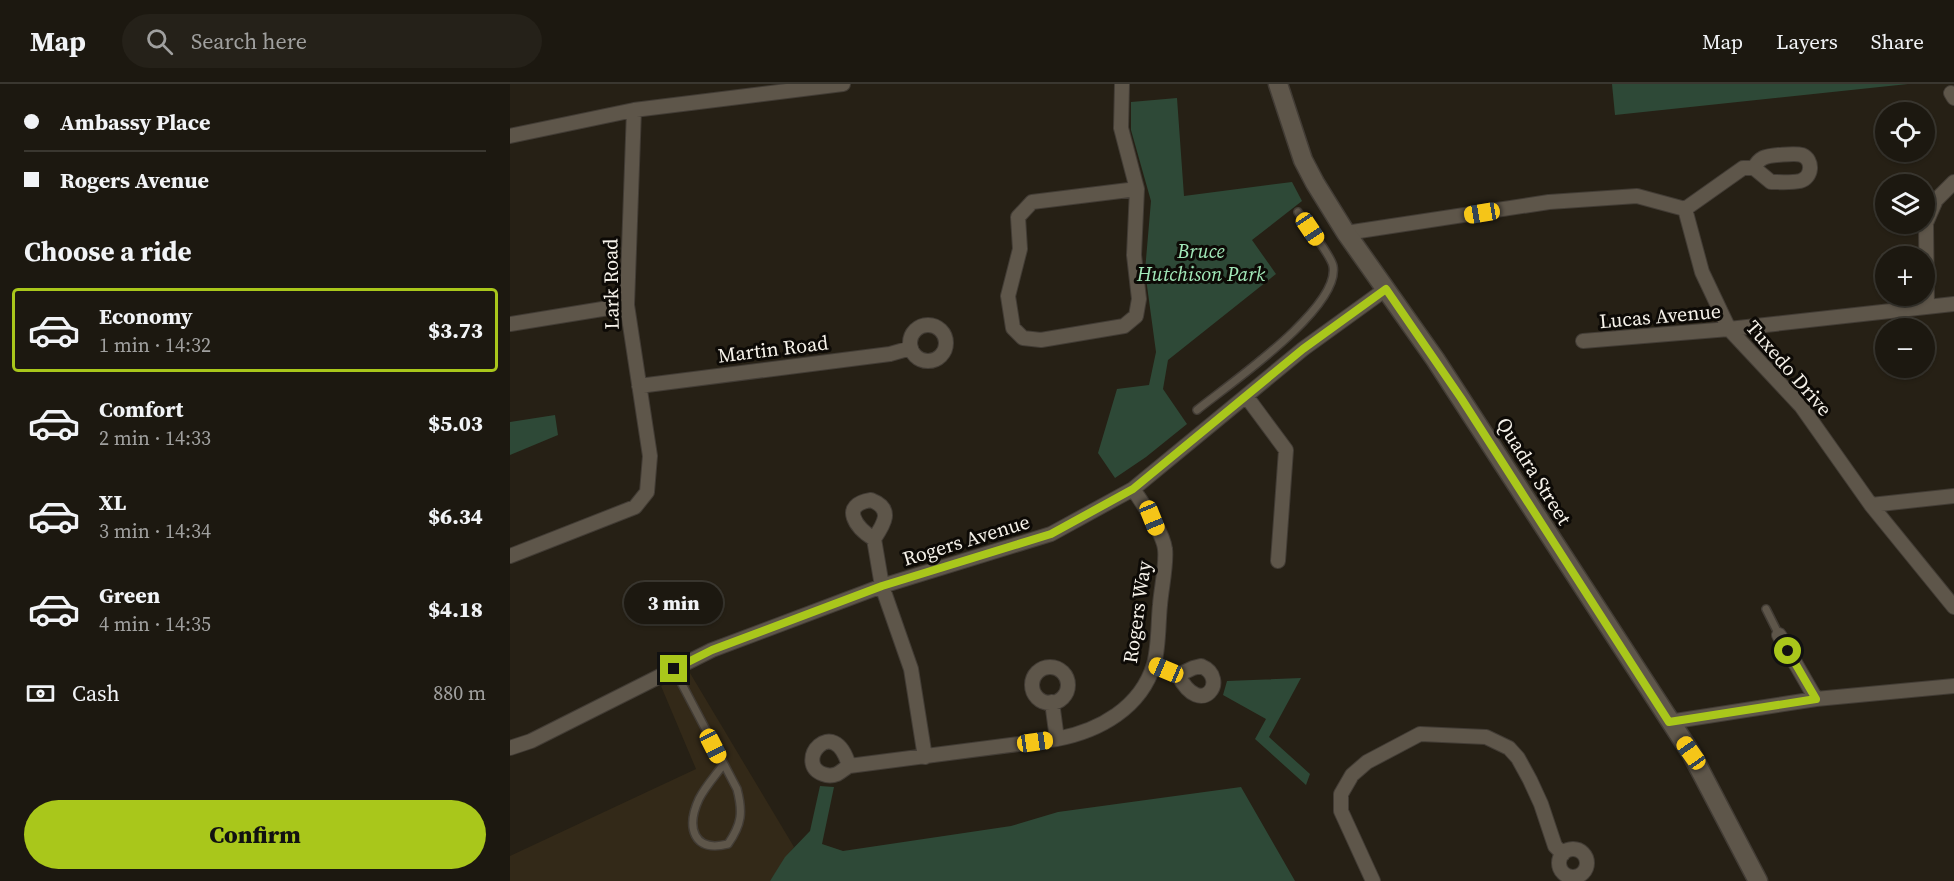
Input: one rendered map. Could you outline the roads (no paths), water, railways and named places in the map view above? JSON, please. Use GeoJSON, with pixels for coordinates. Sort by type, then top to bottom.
{"type":"FeatureCollection","features":[{"type":"Feature","properties":{"kind":"main road","name":"Quadra Street"},"geometry":{"type":"LineString","coordinates":[[1278,84],[1303,160],[1315,183],[1346,233],[1455,388],[1691,753],[1758,881]]}},
{"type":"Feature","properties":{"kind":"street"},"geometry":{"type":"LineString","coordinates":[[510,136],[634,110],[843,84]]}},
{"type":"Feature","properties":{"kind":"street"},"geometry":{"type":"LineString","coordinates":[[1122,84],[1121,128],[1137,189],[1134,255],[1139,299],[1136,316],[1124,326],[1041,340],[1023,338],[1013,328],[1008,296],[1020,249],[1018,218],[1032,202],[1137,189]]}},
{"type":"Feature","properties":{"kind":"street","name":"Lark Road"},"geometry":{"type":"LineString","coordinates":[[510,556],[635,507],[647,492],[650,456],[627,305],[634,110]]}},
{"type":"Feature","properties":{"kind":"street"},"geometry":{"type":"LineString","coordinates":[[1346,233],[1549,202],[1637,196],[1685,209],[1743,168],[1754,168]]}},
{"type":"Feature","properties":{"kind":"street"},"geometry":{"type":"LineString","coordinates":[[1928,307],[1926,223],[1936,200],[1954,182]]}},
{"type":"Feature","properties":{"kind":"street","name":"Tuxedo Drive"},"geometry":{"type":"LineString","coordinates":[[1685,209],[1702,272],[1729,330],[1801,406],[1871,505],[1954,607]]}},
{"type":"Feature","properties":{"kind":"street","name":"Rogers Avenue"},"geometry":{"type":"LineString","coordinates":[[510,748],[531,741],[712,650],[882,586],[1051,534],[1133,489],[1303,349],[1386,289]]}},
{"type":"Feature","properties":{"kind":"street","name":"Lucas Avenue"},"geometry":{"type":"LineString","coordinates":[[1583,341],[1729,330],[1954,304]]}},
{"type":"Feature","properties":{"kind":"street"},"geometry":{"type":"LineString","coordinates":[[510,324],[627,305]]}},
{"type":"Feature","properties":{"kind":"street","name":"Martin Road"},"geometry":{"type":"LineString","coordinates":[[639,386],[878,355],[911,348]]}},
{"type":"Feature","properties":{"kind":"street"},"geometry":{"type":"LineString","coordinates":[[1246,396],[1286,450],[1278,561]]}},
{"type":"Feature","properties":{"kind":"street","name":"Rogers Way"},"geometry":{"type":"LineString","coordinates":[[849,766],[1078,735],[1101,726],[1121,712],[1135,698],[1154,665],[1165,549],[1152,518],[1133,489]]}},
{"type":"Feature","properties":{"kind":"street"},"geometry":{"type":"LineString","coordinates":[[1871,505],[1954,496]]}},
{"type":"Feature","properties":{"kind":"street"},"geometry":{"type":"LineString","coordinates":[[874,539],[882,586],[911,669],[925,757]]}},
{"type":"Feature","properties":{"kind":"street"},"geometry":{"type":"LineString","coordinates":[[1779,635],[1816,699]]}},
{"type":"Feature","properties":{"kind":"street"},"geometry":{"type":"LineString","coordinates":[[1154,665],[1178,675]]}},
{"type":"Feature","properties":{"kind":"street"},"geometry":{"type":"LineString","coordinates":[[1669,722],[1816,699],[1954,686]]}},
{"type":"Feature","properties":{"kind":"street"},"geometry":{"type":"LineString","coordinates":[[1052,702],[1057,739]]}},
{"type":"Feature","properties":{"kind":"street"},"geometry":{"type":"LineString","coordinates":[[1373,881],[1341,811],[1341,794],[1352,775],[1367,762],[1420,734],[1486,737],[1509,748],[1518,758],[1530,780],[1555,846],[1563,854]]}},
{"type":"Feature","properties":{"kind":"lane"},"geometry":{"type":"LineString","coordinates":[[1197,410],[1293,333],[1323,300],[1334,278],[1333,264],[1298,212]]}},
{"type":"Feature","properties":{"kind":"lane"},"geometry":{"type":"LineString","coordinates":[[1293,333],[1303,349]]}},
{"type":"Feature","properties":{"kind":"lane"},"geometry":{"type":"LineString","coordinates":[[1766,609],[1779,635]]}},
{"type":"Feature","properties":{"kind":"lane"},"geometry":{"type":"LineString","coordinates":[[674,669],[736,789],[742,807],[736,833],[728,844],[705,845],[698,841],[693,830],[693,817],[699,800],[723,765]]}},
{"type":"Feature","properties":{"kind":"lane"},"geometry":{"type":"LineString","coordinates":[[742,807],[750,805]]}},
{"type":"Feature","properties":{"kind":"lane"},"geometry":{"type":"LineString","coordinates":[[730,841],[737,847]]}},
{"type":"Feature","properties":{"kind":"park label","name":"Bruce Hutchison Park"},"geometry":{"type":"Point","coordinates":[1201,262]}}]}
